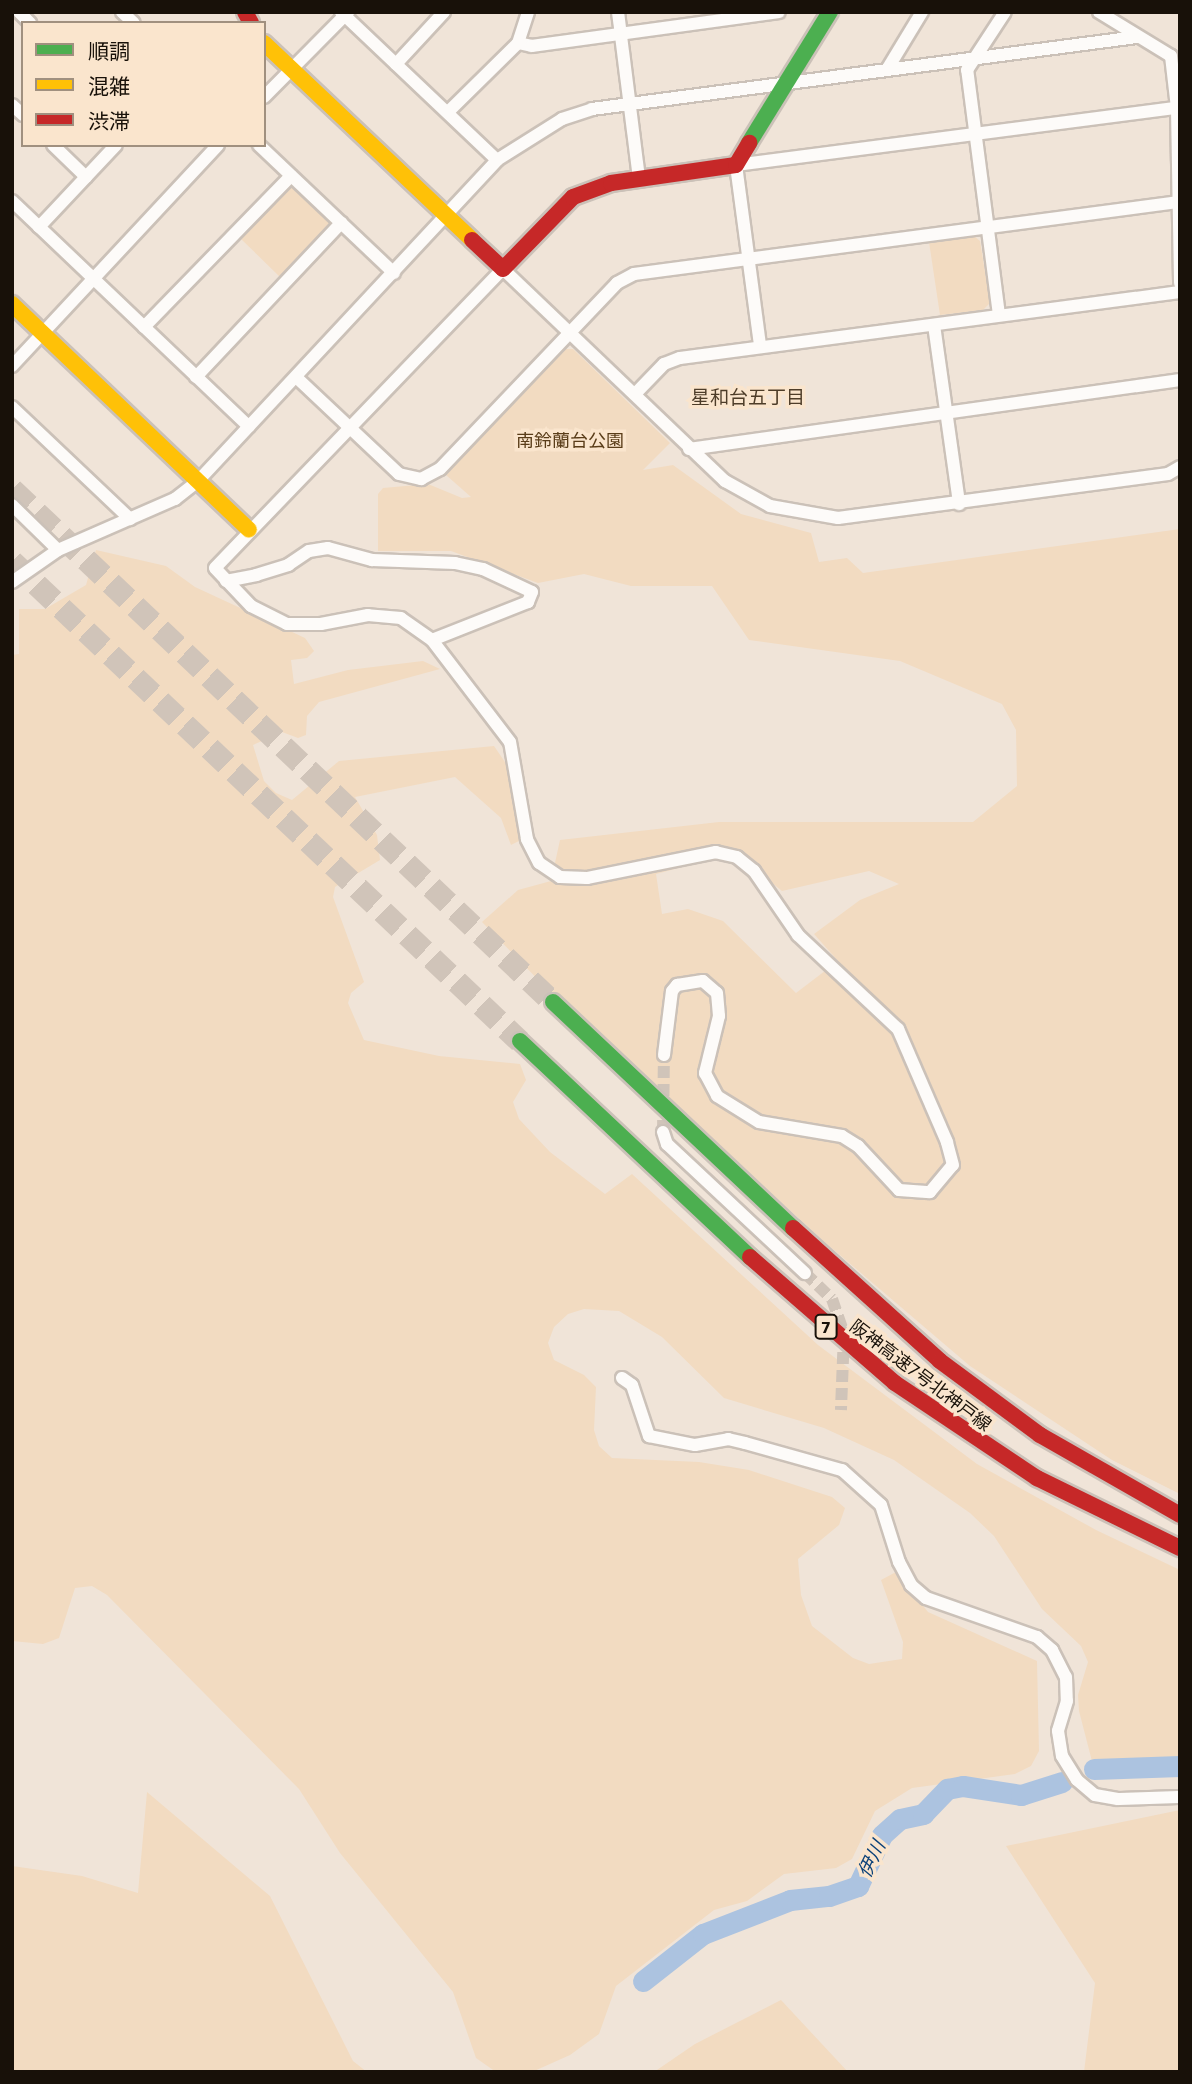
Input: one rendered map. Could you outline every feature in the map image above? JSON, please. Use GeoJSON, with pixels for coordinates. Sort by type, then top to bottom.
{"type":"FeatureCollection","features":[{"type":"Feature","properties":{"kind":"main road"},"geometry":{"type":"LineString","coordinates":[[266,45],[503,269],[573,197],[611,183],[736,165],[830,12]]}},
{"type":"Feature","properties":{"kind":"main road"},"geometry":{"type":"LineString","coordinates":[[12,304],[249,530]]}},
{"type":"Feature","properties":{"kind":"main road","name":"阪神高速7号北神戸線"},"geometry":{"type":"LineString","coordinates":[[553,1002],[839,1272],[940,1361],[1048,1440],[1180,1516]]}},
{"type":"Feature","properties":{"kind":"main road","name":"阪神高速7号北神戸線"},"geometry":{"type":"LineString","coordinates":[[520,1041],[789,1293],[895,1383],[1037,1478],[1180,1548]]}},
{"type":"Feature","properties":{"kind":"street"},"geometry":{"type":"LineString","coordinates":[[396,64],[444,12]]}},
{"type":"Feature","properties":{"kind":"street"},"geometry":{"type":"LineString","coordinates":[[448,112],[518,43],[518,32],[528,12]]}},
{"type":"Feature","properties":{"kind":"street"},"geometry":{"type":"LineString","coordinates":[[618,12],[639,179]]}},
{"type":"Feature","properties":{"kind":"street"},"geometry":{"type":"LineString","coordinates":[[888,68],[922,12]]}},
{"type":"Feature","properties":{"kind":"street"},"geometry":{"type":"LineString","coordinates":[[999,315],[967,70],[1005,12]]}},
{"type":"Feature","properties":{"kind":"street"},"geometry":{"type":"LineString","coordinates":[[1099,12],[1137,37],[1175,55],[1180,284]]}},
{"type":"Feature","properties":{"kind":"street"},"geometry":{"type":"LineString","coordinates":[[266,95],[345,13],[497,160]]}},
{"type":"Feature","properties":{"kind":"street"},"geometry":{"type":"LineString","coordinates":[[518,43],[532,46],[621,33],[695,18],[770,13]]}},
{"type":"Feature","properties":{"kind":"street"},"geometry":{"type":"LineString","coordinates":[[12,582],[58,550],[174,499],[198,481],[497,160],[562,119],[629,104],[1137,37]]}},
{"type":"Feature","properties":{"kind":"street"},"geometry":{"type":"LineString","coordinates":[[760,345],[746,259],[736,165],[1178,107]]}},
{"type":"Feature","properties":{"kind":"street"},"geometry":{"type":"LineString","coordinates":[[55,147],[86,177]]}},
{"type":"Feature","properties":{"kind":"street"},"geometry":{"type":"LineString","coordinates":[[39,227],[114,147]]}},
{"type":"Feature","properties":{"kind":"street"},"geometry":{"type":"LineString","coordinates":[[12,366],[216,147]]}},
{"type":"Feature","properties":{"kind":"street"},"geometry":{"type":"LineString","coordinates":[[261,147],[394,273]]}},
{"type":"Feature","properties":{"kind":"street"},"geometry":{"type":"LineString","coordinates":[[144,327],[291,176]]}},
{"type":"Feature","properties":{"kind":"street"},"geometry":{"type":"LineString","coordinates":[[12,201],[249,427]]}},
{"type":"Feature","properties":{"kind":"street"},"geometry":{"type":"LineString","coordinates":[[296,377],[399,474],[421,479],[440,469],[617,282],[634,274],[1179,202]]}},
{"type":"Feature","properties":{"kind":"street"},"geometry":{"type":"LineString","coordinates":[[196,377],[341,223]]}},
{"type":"Feature","properties":{"kind":"street"},"geometry":{"type":"LineString","coordinates":[[664,1055],[672,991],[677,985],[703,981],[717,993],[719,1016],[705,1073],[718,1096],[760,1122],[842,1136],[859,1146],[900,1190],[930,1192],[953,1165],[947,1142],[898,1028],[798,935],[754,872],[737,857],[716,852],[587,878],[560,877],[539,863],[527,839],[510,742],[432,640],[401,618],[368,615],[321,624],[287,624],[251,606],[215,568],[503,269],[572,332],[688,449],[725,481],[770,506],[809,516],[838,518],[959,504],[1168,474],[1180,467]]}},
{"type":"Feature","properties":{"kind":"street"},"geometry":{"type":"LineString","coordinates":[[635,394],[664,363],[760,345],[1180,292]]}},
{"type":"Feature","properties":{"kind":"street"},"geometry":{"type":"LineString","coordinates":[[934,325],[959,504]]}},
{"type":"Feature","properties":{"kind":"street"},"geometry":{"type":"LineString","coordinates":[[688,449],[1180,380]]}},
{"type":"Feature","properties":{"kind":"street"},"geometry":{"type":"LineString","coordinates":[[12,407],[130,519]]}},
{"type":"Feature","properties":{"kind":"street"},"geometry":{"type":"LineString","coordinates":[[12,505],[58,550]]}},
{"type":"Feature","properties":{"kind":"street"},"geometry":{"type":"LineString","coordinates":[[226,581],[288,565],[309,551],[328,548],[372,560],[455,563],[483,569],[532,592],[528,602],[432,640]]}},
{"type":"Feature","properties":{"kind":"street"},"geometry":{"type":"LineString","coordinates":[[663,1132],[667,1144],[805,1273]]}},
{"type":"Feature","properties":{"kind":"street"},"geometry":{"type":"LineString","coordinates":[[622,1378],[632,1385],[649,1436],[695,1445],[736,1441],[808,1457],[842,1470],[881,1505],[899,1562],[911,1585],[926,1598],[1037,1637],[1052,1650],[1066,1677],[1067,1701],[1058,1731],[1062,1756],[1077,1780],[1095,1795],[1118,1799],[1180,1797]]}},
{"type":"Feature","properties":{"kind":"green space"},"geometry":{"type":"Polygon","coordinates":[[[295,186],[331,218],[332,227],[282,279],[239,237],[287,187],[295,186]]]}},
{"type":"Feature","properties":{"kind":"green space"},"geometry":{"type":"Polygon","coordinates":[[[974,236],[980,241],[990,303],[983,310],[940,315],[929,242],[974,236]]]}},
{"type":"Feature","properties":{"kind":"green space","name":"南鈴蘭台公園"},"geometry":{"type":"Polygon","coordinates":[[[564,349],[573,349],[670,443],[643,470],[673,465],[741,514],[811,533],[819,562],[847,558],[863,573],[1180,529],[1180,1494],[1112,1460],[970,1366],[827,1244],[553,995],[482,922],[518,890],[551,881],[560,840],[719,822],[973,822],[1017,786],[1016,730],[1002,704],[900,661],[749,640],[712,586],[631,586],[584,574],[538,583],[451,551],[378,551],[378,494],[383,488],[428,484],[462,498],[471,497],[446,475],[564,349]],[[735,853],[656,874],[662,914],[688,909],[723,921],[796,993],[838,961],[814,934],[860,900],[899,884],[869,871],[782,891],[735,853]]]}},
{"type":"Feature","properties":{"kind":"green space"},"geometry":{"type":"Polygon","coordinates":[[[96,550],[166,566],[195,587],[305,638],[314,651],[307,658],[291,660],[294,684],[348,670],[423,661],[440,669],[319,702],[307,716],[306,735],[298,738],[282,732],[253,745],[264,781],[276,793],[292,800],[339,761],[494,746],[507,765],[521,840],[511,845],[501,818],[455,777],[355,797],[377,835],[380,860],[335,887],[333,897],[364,982],[351,993],[348,1003],[364,1040],[439,1056],[520,1064],[526,1080],[513,1102],[519,1119],[550,1152],[605,1194],[632,1174],[818,1345],[977,1464],[1096,1530],[1180,1570],[1180,1771],[1143,1776],[1093,1765],[1079,1711],[1078,1695],[1088,1662],[1081,1646],[1042,1609],[994,1536],[970,1513],[894,1460],[824,1428],[724,1398],[662,1337],[619,1311],[584,1309],[568,1314],[554,1327],[548,1343],[554,1360],[584,1375],[596,1387],[594,1430],[599,1446],[612,1458],[699,1462],[749,1470],[832,1497],[845,1508],[839,1525],[798,1559],[801,1595],[812,1626],[853,1658],[869,1664],[902,1659],[903,1642],[881,1580],[896,1572],[928,1612],[1037,1661],[1039,1751],[1031,1766],[1015,1774],[912,1788],[875,1811],[852,1859],[836,1868],[784,1874],[747,1901],[714,1910],[616,1986],[599,2034],[570,2055],[532,2072],[496,2072],[476,2058],[453,1992],[340,1853],[299,1789],[107,1595],[92,1586],[75,1588],[59,1638],[43,1644],[12,1641],[12,655],[19,654],[19,609],[45,609],[86,585],[96,550]]]}},
{"type":"Feature","properties":{"kind":"green space"},"geometry":{"type":"Polygon","coordinates":[[[147,1792],[270,1896],[353,2061],[367,2072],[12,2072],[12,1866],[82,1876],[138,1893],[147,1792]]]}},
{"type":"Feature","properties":{"kind":"green space"},"geometry":{"type":"Polygon","coordinates":[[[1180,1810],[1180,2072],[1084,2072],[1095,1983],[1006,1846],[1180,1810]]]}},
{"type":"Feature","properties":{"kind":"green space"},"geometry":{"type":"Polygon","coordinates":[[[781,2000],[848,2072],[654,2072],[695,2044],[781,2000]]]}},
{"type":"Feature","properties":{"kind":"waterway","name":"伊川"},"geometry":{"type":"LineString","coordinates":[[1094,1769],[1180,1766]]}},
{"type":"Feature","properties":{"kind":"waterway","name":"伊川"},"geometry":{"type":"LineString","coordinates":[[643,1981],[703,1934],[790,1900],[829,1896],[858,1886],[882,1835],[900,1819],[923,1814],[947,1789],[963,1786],[1021,1795],[1062,1782]]}},
{"type":"Feature","properties":{"kind":"tunnel"},"geometry":{"type":"LineString","coordinates":[[12,489],[553,1002]]}},
{"type":"Feature","properties":{"kind":"tunnel"},"geometry":{"type":"LineString","coordinates":[[12,561],[520,1041]]}},
{"type":"Feature","properties":{"kind":"tunnel"},"geometry":{"type":"LineString","coordinates":[[663,1132],[664,1055]]}},
{"type":"Feature","properties":{"kind":"tunnel"},"geometry":{"type":"LineString","coordinates":[[805,1273],[832,1299],[844,1334],[841,1410]]}},
{"type":"Feature","properties":{"kind":"traffic: fast"},"geometry":{"type":"LineString","coordinates":[[749,143],[830,12]]}},
{"type":"Feature","properties":{"kind":"traffic: fast"},"geometry":{"type":"LineString","coordinates":[[553,1002],[793,1228]]}},
{"type":"Feature","properties":{"kind":"traffic: fast"},"geometry":{"type":"LineString","coordinates":[[520,1041],[750,1257]]}},
{"type":"Feature","properties":{"kind":"traffic: slow"},"geometry":{"type":"LineString","coordinates":[[266,45],[472,240]]}},
{"type":"Feature","properties":{"kind":"traffic: slow"},"geometry":{"type":"LineString","coordinates":[[12,304],[249,530]]}},
{"type":"Feature","properties":{"kind":"traffic: jam"},"geometry":{"type":"LineString","coordinates":[[245,12],[250,21]]}},
{"type":"Feature","properties":{"kind":"traffic: jam"},"geometry":{"type":"LineString","coordinates":[[472,240],[503,269],[573,197],[611,183],[736,165],[749,143]]}},
{"type":"Feature","properties":{"kind":"traffic: jam"},"geometry":{"type":"LineString","coordinates":[[793,1228],[940,1361],[1040,1435],[1180,1515]]}},
{"type":"Feature","properties":{"kind":"traffic: jam"},"geometry":{"type":"LineString","coordinates":[[750,1257],[895,1383],[1037,1478],[1180,1548]]}},
{"type":"Feature","properties":{"kind":"district","name":"星和台五丁目"},"geometry":{"type":"Point","coordinates":[748,397]}}]}
